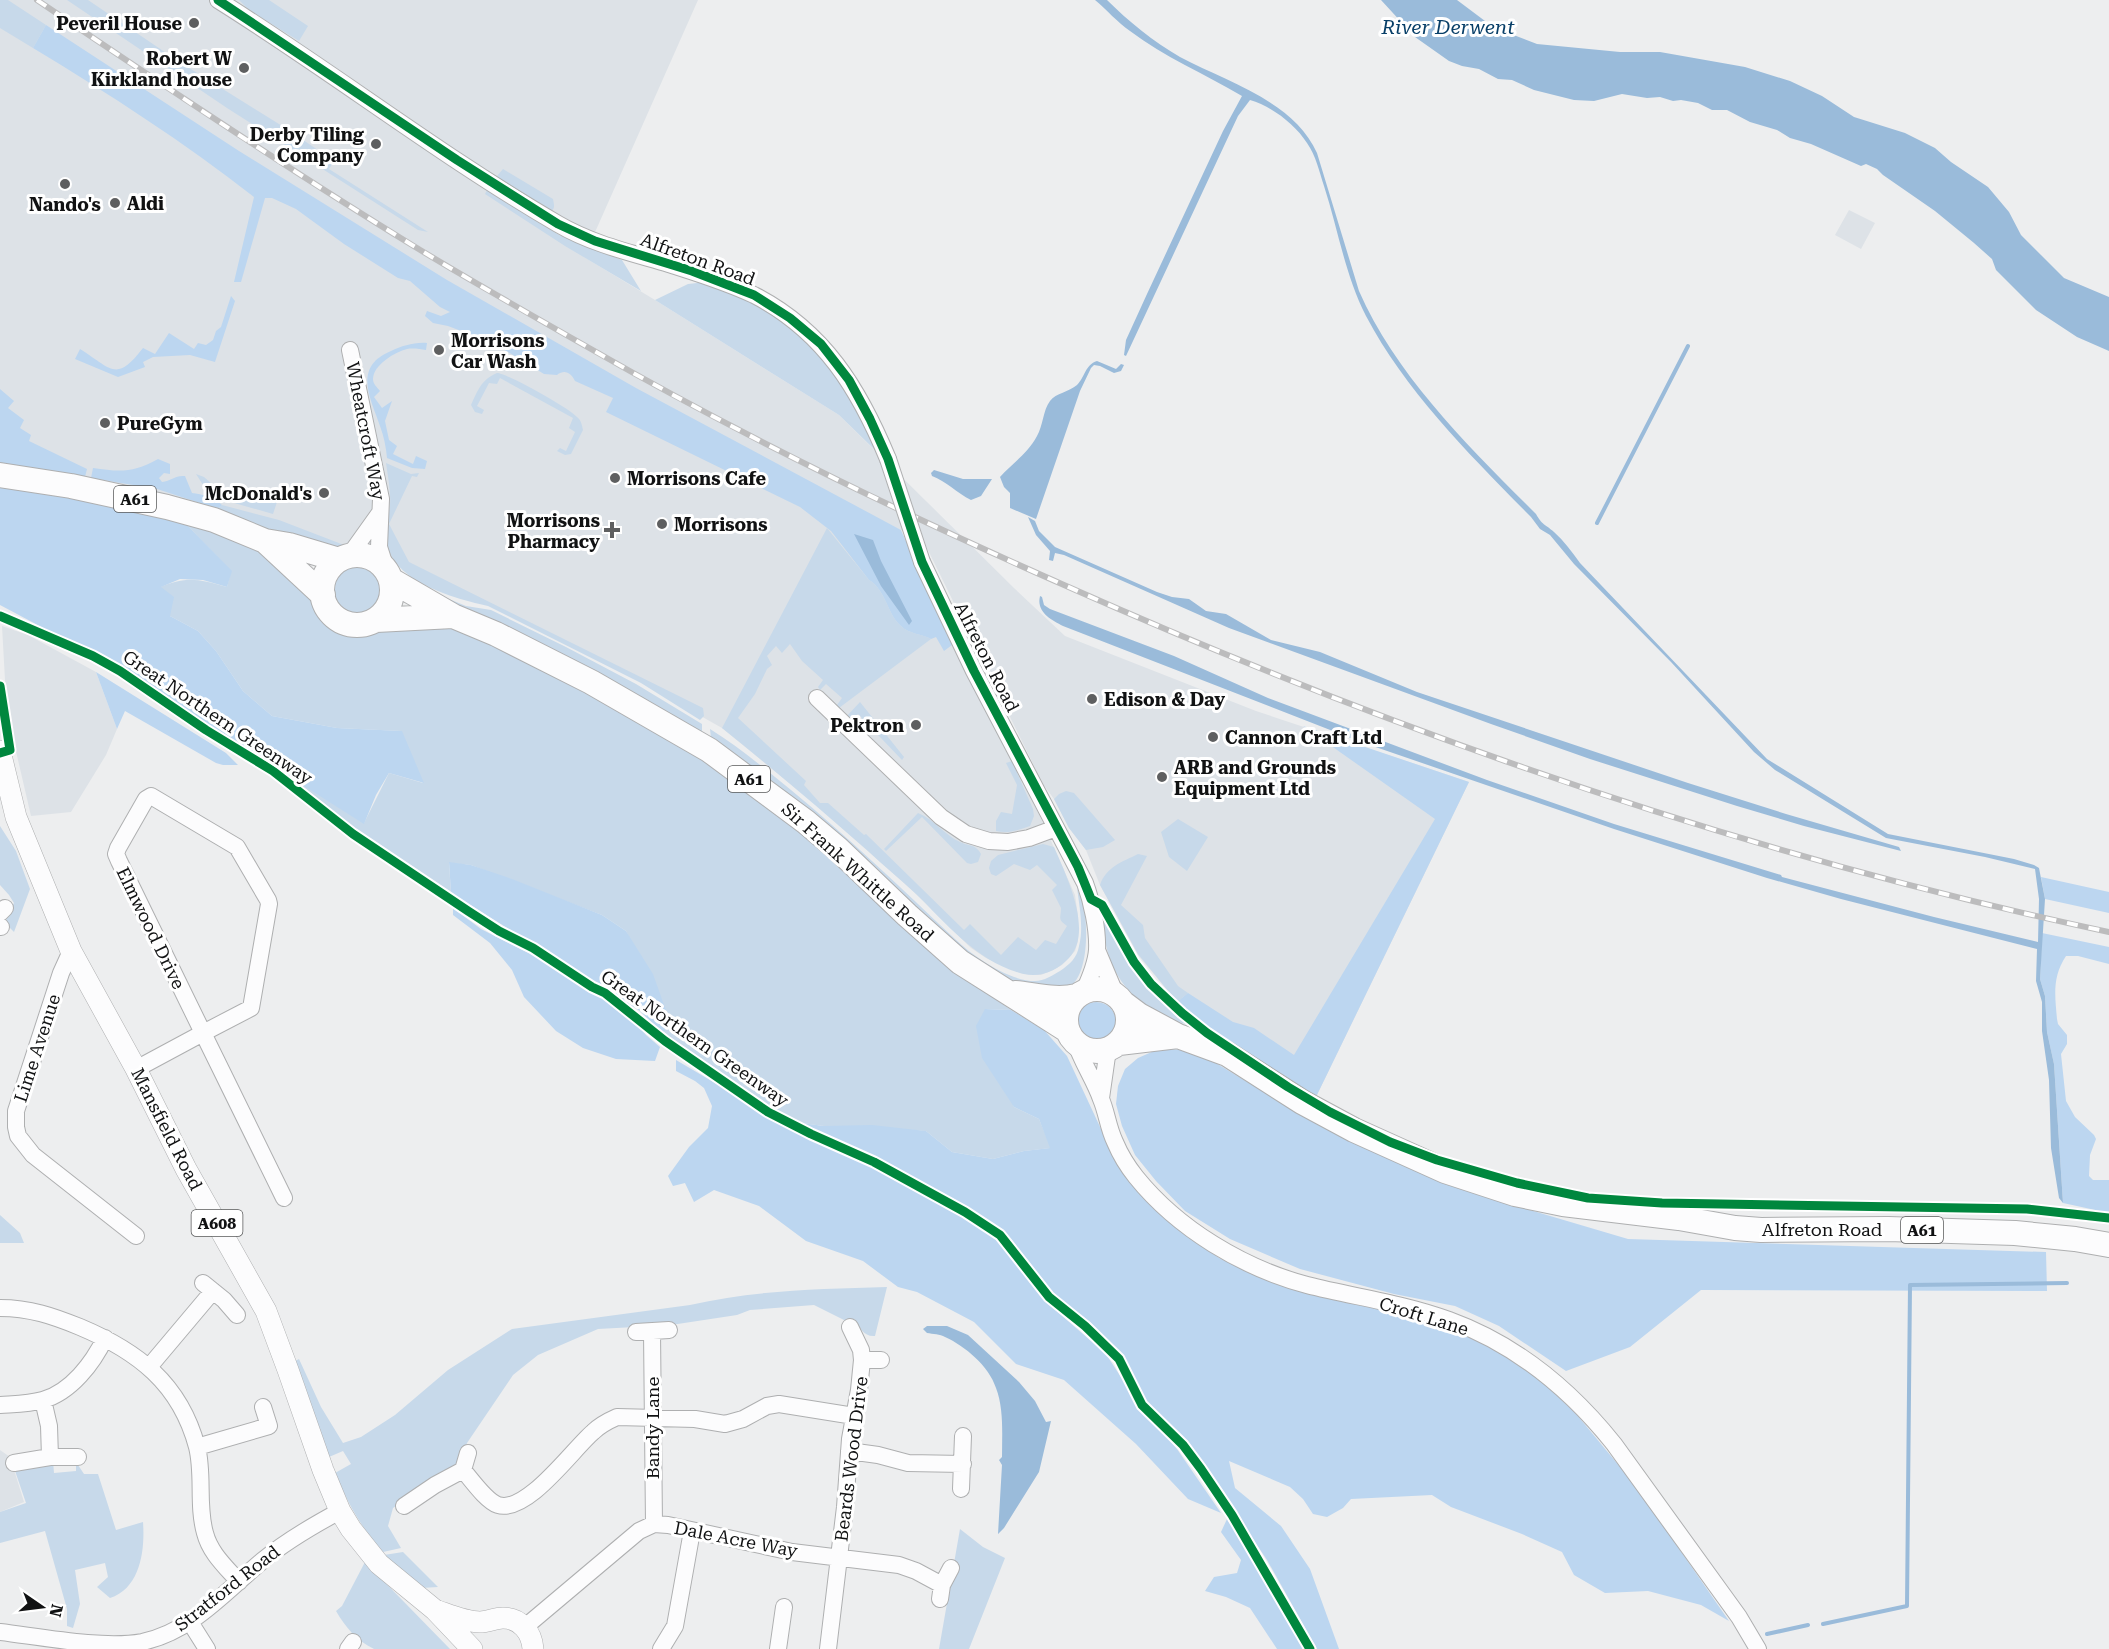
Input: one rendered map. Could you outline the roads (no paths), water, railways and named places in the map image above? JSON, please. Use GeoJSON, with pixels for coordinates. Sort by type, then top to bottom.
{"type":"FeatureCollection","features":[{"type":"Feature","properties":{"kind":"highway","name":"A61"},"geometry":{"type":"LineString","coordinates":[[0,475],[71,486],[167,507],[214,520],[265,541],[344,558]]}},
{"type":"Feature","properties":{"kind":"highway","name":"A61"},"geometry":{"type":"LineString","coordinates":[[265,541],[322,595]]}},
{"type":"Feature","properties":{"kind":"highway"},"geometry":{"type":"LineString","coordinates":[[369,557],[388,574],[392,587],[390,602],[387,609],[376,620],[364,624],[345,623],[330,612],[322,595],[326,575],[331,566],[344,558],[369,557]]}},
{"type":"Feature","properties":{"kind":"highway","name":"Sir Frank Whittle Road"},"geometry":{"type":"LineString","coordinates":[[388,574],[453,616],[496,634],[591,682],[709,750],[769,793],[822,836],[960,962],[993,984],[1010,992],[1071,1035]]}},
{"type":"Feature","properties":{"kind":"highway","name":"Sir Frank Whittle Road"},"geometry":{"type":"LineString","coordinates":[[376,620],[453,616]]}},
{"type":"Feature","properties":{"kind":"highway"},"geometry":{"type":"LineString","coordinates":[[1102,989],[1120,999],[1126,1010],[1126,1023],[1124,1036],[1114,1046],[1093,1050],[1071,1035],[1066,1018],[1068,1009],[1080,994],[1102,989]]}},
{"type":"Feature","properties":{"kind":"highway","name":"Sir Frank Whittle Road"},"geometry":{"type":"LineString","coordinates":[[1010,992],[1054,998],[1080,994]]}},
{"type":"Feature","properties":{"kind":"highway","name":"Alfreton Road"},"geometry":{"type":"LineString","coordinates":[[1120,999],[1139,1015],[1178,1036],[1227,1054],[1302,1102],[1354,1130],[1407,1155],[1482,1185],[1548,1201],[1616,1212],[1679,1218],[1735,1228],[1973,1231],[2075,1239],[2109,1245]]}},
{"type":"Feature","properties":{"kind":"highway","name":"Alfreton Road"},"geometry":{"type":"LineString","coordinates":[[1114,1046],[1178,1036]]}},
{"type":"Feature","properties":{"kind":"highway","name":"Alfreton Road"},"geometry":{"type":"LineString","coordinates":[[1679,1218],[1738,1214],[1972,1216],[2058,1221],[2109,1229]]}},
{"type":"Feature","properties":{"kind":"main road","name":"Mansfield Road"},"geometry":{"type":"LineString","coordinates":[[0,751],[16,817],[71,951],[136,1069],[186,1169],[266,1311],[340,1511],[379,1564],[435,1610]]}},
{"type":"Feature","properties":{"kind":"main road","name":"A608"},"geometry":{"type":"LineString","coordinates":[[435,1610],[468,1621],[490,1621]]}},
{"type":"Feature","properties":{"kind":"main road","name":"A608"},"geometry":{"type":"LineString","coordinates":[[435,1610],[473,1649]]}},
{"type":"Feature","properties":{"kind":"main road"},"geometry":{"type":"LineString","coordinates":[[473,1649],[480,1629],[490,1621],[503,1618],[511,1619],[525,1627],[531,1636],[532,1649]]}},
{"type":"Feature","properties":{"kind":"street","name":"Alfreton Road"},"geometry":{"type":"LineString","coordinates":[[218,0],[457,160],[558,224],[595,241],[725,283],[754,295],[773,306],[814,338],[849,380],[870,419],[888,459],[922,562],[974,671],[1078,867],[1091,899],[1097,950],[1120,999]]}},
{"type":"Feature","properties":{"kind":"street","name":"Wheatcroft Way"},"geometry":{"type":"LineString","coordinates":[[350,350],[380,490],[379,547],[388,574]]}},
{"type":"Feature","properties":{"kind":"street","name":"Wheatcroft Way"},"geometry":{"type":"LineString","coordinates":[[344,558],[381,511]]}},
{"type":"Feature","properties":{"kind":"street"},"geometry":{"type":"LineString","coordinates":[[817,698],[940,817],[966,834],[989,841],[1008,842],[1056,828]]}},
{"type":"Feature","properties":{"kind":"street","name":"Elmwood Drive"},"geometry":{"type":"LineString","coordinates":[[136,1069],[203,1033],[251,1008],[269,904],[237,847],[151,796],[146,799],[118,848],[117,854],[128,882],[203,1033],[284,1198]]}},
{"type":"Feature","properties":{"kind":"street"},"geometry":{"type":"LineString","coordinates":[[0,802],[16,817]]}},
{"type":"Feature","properties":{"kind":"street","name":"Alfreton Road"},"geometry":{"type":"LineString","coordinates":[[1080,994],[1092,973],[1097,950]]}},
{"type":"Feature","properties":{"kind":"street","name":"Lime Avenue"},"geometry":{"type":"LineString","coordinates":[[71,951],[63,967],[19,1100],[16,1127],[23,1143],[33,1155],[136,1236]]}},
{"type":"Feature","properties":{"kind":"street","name":"Croft Lane"},"geometry":{"type":"LineString","coordinates":[[1071,1035],[1086,1071],[1101,1098],[1114,1142],[1135,1176],[1161,1203],[1211,1242],[1256,1266],[1304,1284],[1426,1312],[1449,1320],[1507,1348],[1554,1381],[1593,1418],[1614,1444],[1739,1617],[1758,1649]]}},
{"type":"Feature","properties":{"kind":"street","name":"Croft Lane"},"geometry":{"type":"LineString","coordinates":[[1101,1098],[1114,1046]]}},
{"type":"Feature","properties":{"kind":"street"},"geometry":{"type":"LineString","coordinates":[[148,1367],[208,1287],[224,1300],[237,1316]]}},
{"type":"Feature","properties":{"kind":"street"},"geometry":{"type":"LineString","coordinates":[[0,1308],[19,1308],[45,1313],[105,1338],[129,1352],[161,1378],[179,1402],[197,1447],[205,1534],[216,1556],[239,1582]]}},
{"type":"Feature","properties":{"kind":"street","name":"Beards Wood Drive"},"geometry":{"type":"LineString","coordinates":[[828,1649],[845,1507],[849,1451],[862,1360],[861,1350],[850,1327]]}},
{"type":"Feature","properties":{"kind":"street","name":"Bandy Lane"},"geometry":{"type":"LineString","coordinates":[[652,1331],[654,1524]]}},
{"type":"Feature","properties":{"kind":"street"},"geometry":{"type":"LineString","coordinates":[[0,1405],[43,1400],[62,1391],[75,1380],[99,1350],[105,1338]]}},
{"type":"Feature","properties":{"kind":"street","name":"Beards Wood Drive"},"geometry":{"type":"LineString","coordinates":[[862,1360],[880,1360]]}},
{"type":"Feature","properties":{"kind":"street"},"geometry":{"type":"LineString","coordinates":[[43,1400],[49,1426],[50,1457]]}},
{"type":"Feature","properties":{"kind":"street"},"geometry":{"type":"LineString","coordinates":[[404,1506],[465,1462],[492,1502],[500,1506],[509,1506],[529,1495],[592,1432],[606,1421],[616,1417],[695,1419],[725,1424],[743,1419],[766,1406],[779,1404],[854,1416]]}},
{"type":"Feature","properties":{"kind":"street"},"geometry":{"type":"LineString","coordinates":[[197,1447],[269,1426],[263,1407]]}},
{"type":"Feature","properties":{"kind":"street"},"geometry":{"type":"LineString","coordinates":[[961,1489],[963,1436]]}},
{"type":"Feature","properties":{"kind":"street"},"geometry":{"type":"LineString","coordinates":[[849,1451],[878,1455],[908,1463],[963,1464]]}},
{"type":"Feature","properties":{"kind":"street"},"geometry":{"type":"LineString","coordinates":[[14,1463],[50,1457],[78,1457]]}},
{"type":"Feature","properties":{"kind":"street","name":"Stratford Road"},"geometry":{"type":"LineString","coordinates":[[0,1632],[126,1647],[162,1636],[190,1622],[288,1541],[340,1511]]}},
{"type":"Feature","properties":{"kind":"street","name":"Dale Acre Way"},"geometry":{"type":"LineString","coordinates":[[525,1627],[639,1531],[654,1524],[668,1525],[792,1552],[899,1565],[916,1571],[941,1592],[951,1568]]}},
{"type":"Feature","properties":{"kind":"street"},"geometry":{"type":"LineString","coordinates":[[661,1649],[675,1626],[692,1531]]}},
{"type":"Feature","properties":{"kind":"street"},"geometry":{"type":"LineString","coordinates":[[778,1649],[784,1607]]}},
{"type":"Feature","properties":{"kind":"street"},"geometry":{"type":"LineString","coordinates":[[190,1622],[207,1649]]}},
{"type":"Feature","properties":{"kind":"water"},"geometry":{"type":"Polygon","coordinates":[[[1095,0],[1107,0],[1142,31],[1180,57],[1276,106],[1306,135],[1317,153],[1359,291],[1393,353],[1414,382],[1486,464],[1561,539],[1580,563],[1767,759],[1888,834],[2014,859],[2039,868],[2045,899],[2040,979],[2045,996],[2047,1032],[2054,1064],[2063,1203],[2059,1198],[2051,1148],[2049,1080],[2042,1031],[2042,1002],[2036,981],[2037,949],[1841,899],[1614,829],[1361,742],[1063,626],[1042,611],[1040,596],[1044,605],[1050,609],[1174,656],[1268,698],[1487,780],[1614,824],[1782,877],[2038,942],[2039,899],[2035,869],[1886,838],[1775,770],[1754,752],[1671,662],[1574,564],[1550,535],[1540,529],[1463,447],[1400,371],[1366,316],[1347,268],[1313,153],[1296,129],[1274,111],[1250,100],[1238,116],[1126,356],[1124,355],[1126,340],[1223,131],[1242,96],[1143,40],[1095,0]]]}},
{"type":"Feature","properties":{"kind":"water","name":"River Derwent"},"geometry":{"type":"Polygon","coordinates":[[[1381,0],[1457,0],[1493,27],[1537,44],[1620,52],[1660,52],[1745,67],[1790,81],[1822,96],[1854,117],[1905,133],[1935,148],[1988,187],[2009,212],[2021,235],[2064,278],[2109,297],[2109,351],[2077,337],[2036,310],[1996,270],[1992,259],[1974,243],[1877,169],[1866,164],[1861,166],[1811,144],[1790,138],[1777,130],[1750,122],[1727,110],[1712,110],[1698,103],[1622,94],[1594,101],[1574,100],[1534,90],[1512,80],[1498,79],[1479,69],[1449,61],[1415,37],[1381,0]]]}},
{"type":"Feature","properties":{"kind":"water"},"geometry":{"type":"Polygon","coordinates":[[[1097,361],[1116,369],[1121,364],[1124,365],[1121,371],[1114,373],[1100,366],[1094,365],[1091,368],[1080,391],[1036,519],[1010,508],[1010,493],[1004,487],[1000,477],[1033,442],[1050,401],[1077,385],[1090,365],[1097,361]]]}},
{"type":"Feature","properties":{"kind":"water"},"geometry":{"type":"Polygon","coordinates":[[[934,470],[963,479],[992,479],[981,496],[971,500],[932,476],[931,473],[934,470]]]}},
{"type":"Feature","properties":{"kind":"water"},"geometry":{"type":"Polygon","coordinates":[[[1028,517],[1035,521],[1039,531],[1055,547],[1157,592],[1189,599],[1206,611],[1226,614],[1271,640],[1320,652],[1417,692],[1688,783],[1899,847],[1901,851],[1804,826],[1590,759],[1229,628],[1064,555],[1055,553],[1053,561],[1049,560],[1050,551],[1036,535],[1028,517]]]}},
{"type":"Feature","properties":{"kind":"water"},"geometry":{"type":"Polygon","coordinates":[[[854,534],[873,540],[881,561],[912,621],[909,625],[881,586],[854,534]]]}},
{"type":"Feature","properties":{"kind":"water"},"geometry":{"type":"Polygon","coordinates":[[[927,1326],[947,1326],[968,1335],[1019,1382],[1035,1401],[1046,1422],[1051,1421],[1039,1472],[998,1534],[1002,1465],[999,1460],[1002,1457],[1002,1431],[996,1388],[988,1372],[968,1351],[941,1335],[927,1333],[923,1329],[927,1326]]]}},
{"type":"Feature","properties":{"kind":"waterway"},"geometry":{"type":"LineString","coordinates":[[1597,523],[1688,346]]}},
{"type":"Feature","properties":{"kind":"waterway"},"geometry":{"type":"LineString","coordinates":[[1823,1624],[1907,1606],[1910,1285],[2067,1283]]}},
{"type":"Feature","properties":{"kind":"waterway"},"geometry":{"type":"LineString","coordinates":[[1767,1634],[1808,1625]]}},
{"type":"Feature","properties":{"kind":"railway"},"geometry":{"type":"LineString","coordinates":[[37,0],[317,186],[501,298],[765,444],[1064,585],[1190,640],[1318,691],[1577,786],[1841,867],[2109,932]]}},
{"type":"Feature","properties":{"kind":"place","name":"Peveril House"},"geometry":{"type":"Point","coordinates":[194,23]}},
{"type":"Feature","properties":{"kind":"place","name":"Robert W Kirkland house"},"geometry":{"type":"Point","coordinates":[244,68]}},
{"type":"Feature","properties":{"kind":"place","name":"Derby Tiling Company"},"geometry":{"type":"Point","coordinates":[376,144]}},
{"type":"Feature","properties":{"kind":"place","name":"Nando's"},"geometry":{"type":"Point","coordinates":[65,184]}},
{"type":"Feature","properties":{"kind":"place","name":"Aldi"},"geometry":{"type":"Point","coordinates":[115,203]}},
{"type":"Feature","properties":{"kind":"place","name":"Morrisons Car Wash"},"geometry":{"type":"Point","coordinates":[439,350]}},
{"type":"Feature","properties":{"kind":"place","name":"PureGym"},"geometry":{"type":"Point","coordinates":[105,423]}},
{"type":"Feature","properties":{"kind":"place","name":"Morrisons Cafe"},"geometry":{"type":"Point","coordinates":[615,478]}},
{"type":"Feature","properties":{"kind":"place","name":"McDonald's"},"geometry":{"type":"Point","coordinates":[324,493]}},
{"type":"Feature","properties":{"kind":"place","name":"Morrisons"},"geometry":{"type":"Point","coordinates":[662,524]}},
{"type":"Feature","properties":{"kind":"place","name":"Morrisons Pharmacy"},"geometry":{"type":"Point","coordinates":[612,530]}},
{"type":"Feature","properties":{"kind":"place","name":"Edison & Day"},"geometry":{"type":"Point","coordinates":[1092,699]}},
{"type":"Feature","properties":{"kind":"place","name":"Pektron"},"geometry":{"type":"Point","coordinates":[916,725]}},
{"type":"Feature","properties":{"kind":"place","name":"Cannon Craft Ltd"},"geometry":{"type":"Point","coordinates":[1213,737]}},
{"type":"Feature","properties":{"kind":"place","name":"ARB and Grounds Equipment Ltd"},"geometry":{"type":"Point","coordinates":[1162,777]}}]}
